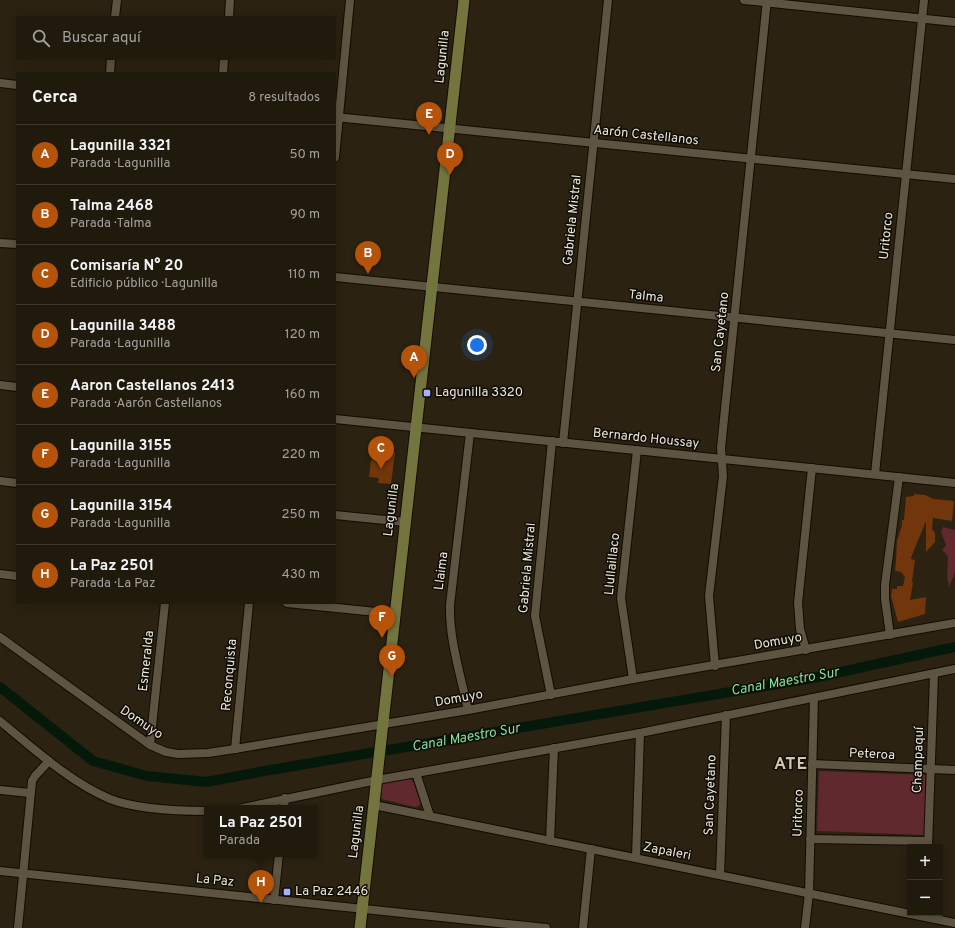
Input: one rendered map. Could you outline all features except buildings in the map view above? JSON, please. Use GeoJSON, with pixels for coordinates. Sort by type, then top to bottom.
{"type":"FeatureCollection","features":[{"type":"Feature","properties":{"kind":"main road","name":"Lagunilla"},"geometry":{"type":"LineString","coordinates":[[360,928],[464,0]]}},
{"type":"Feature","properties":{"kind":"street"},"geometry":{"type":"LineString","coordinates":[[115,16],[117,0]]}},
{"type":"Feature","properties":{"kind":"street"},"geometry":{"type":"LineString","coordinates":[[229,16],[230,0]]}},
{"type":"Feature","properties":{"kind":"street"},"geometry":{"type":"LineString","coordinates":[[336,137],[350,0]]}},
{"type":"Feature","properties":{"kind":"street","name":"Gabriela Mistral"},"geometry":{"type":"LineString","coordinates":[[563,442],[608,0]]}},
{"type":"Feature","properties":{"kind":"street"},"geometry":{"type":"LineString","coordinates":[[744,0],[767,1],[955,22]]}},
{"type":"Feature","properties":{"kind":"street","name":"Uritorco"},"geometry":{"type":"LineString","coordinates":[[874,474],[924,0]]}},
{"type":"Feature","properties":{"kind":"street","name":"San Cayetano"},"geometry":{"type":"LineString","coordinates":[[715,666],[709,596],[723,476],[721,448],[767,1]]}},
{"type":"Feature","properties":{"kind":"street"},"geometry":{"type":"LineString","coordinates":[[110,72],[111,60]]}},
{"type":"Feature","properties":{"kind":"street"},"geometry":{"type":"LineString","coordinates":[[223,72],[224,60]]}},
{"type":"Feature","properties":{"kind":"street"},"geometry":{"type":"LineString","coordinates":[[0,83],[16,85]]}},
{"type":"Feature","properties":{"kind":"street","name":"Aarón Castellanos"},"geometry":{"type":"LineString","coordinates":[[337,117],[955,179]]}},
{"type":"Feature","properties":{"kind":"street"},"geometry":{"type":"LineString","coordinates":[[0,243],[16,244]]}},
{"type":"Feature","properties":{"kind":"street","name":"Talma"},"geometry":{"type":"LineString","coordinates":[[336,277],[955,340]]}},
{"type":"Feature","properties":{"kind":"street"},"geometry":{"type":"LineString","coordinates":[[0,385],[16,387]]}},
{"type":"Feature","properties":{"kind":"street","name":"Bernardo Houssay"},"geometry":{"type":"LineString","coordinates":[[336,419],[955,483]]}},
{"type":"Feature","properties":{"kind":"street","name":"Llaima"},"geometry":{"type":"LineString","coordinates":[[468,710],[450,629],[449,616],[470,433]]}},
{"type":"Feature","properties":{"kind":"street","name":"Gabriela Mistral"},"geometry":{"type":"LineString","coordinates":[[551,695],[535,616],[552,441]]}},
{"type":"Feature","properties":{"kind":"street","name":"Llullaillaco"},"geometry":{"type":"LineString","coordinates":[[633,679],[621,598],[637,450]]}},
{"type":"Feature","properties":{"kind":"street"},"geometry":{"type":"LineString","coordinates":[[806,650],[800,629],[798,603],[812,468]]}},
{"type":"Feature","properties":{"kind":"street"},"geometry":{"type":"LineString","coordinates":[[890,635],[885,599],[885,585],[899,477]]}},
{"type":"Feature","properties":{"kind":"street"},"geometry":{"type":"LineString","coordinates":[[0,481],[16,483]]}},
{"type":"Feature","properties":{"kind":"street"},"geometry":{"type":"LineString","coordinates":[[336,515],[405,522]]}},
{"type":"Feature","properties":{"kind":"street"},"geometry":{"type":"LineString","coordinates":[[0,574],[16,576]]}},
{"type":"Feature","properties":{"kind":"street","name":"Esmeralda"},"geometry":{"type":"LineString","coordinates":[[150,745],[165,604]]}},
{"type":"Feature","properties":{"kind":"street","name":"Reconquista"},"geometry":{"type":"LineString","coordinates":[[235,750],[249,604]]}},
{"type":"Feature","properties":{"kind":"street"},"geometry":{"type":"LineString","coordinates":[[297,604],[396,614]]}},
{"type":"Feature","properties":{"kind":"street","name":"Domuyo"},"geometry":{"type":"LineString","coordinates":[[0,637],[150,745],[166,752],[178,754],[235,750],[955,623]]}},
{"type":"Feature","properties":{"kind":"street"},"geometry":{"type":"LineString","coordinates":[[256,805],[377,780],[640,733],[955,669]]}},
{"type":"Feature","properties":{"kind":"street","name":"Champaquí"},"geometry":{"type":"LineString","coordinates":[[928,844],[934,674]]}},
{"type":"Feature","properties":{"kind":"street","name":"Uritorco"},"geometry":{"type":"LineString","coordinates":[[805,928],[809,893],[814,698]]}},
{"type":"Feature","properties":{"kind":"street","name":"San Cayetano"},"geometry":{"type":"LineString","coordinates":[[720,875],[726,715]]}},
{"type":"Feature","properties":{"kind":"street"},"geometry":{"type":"LineString","coordinates":[[0,721],[49,761],[82,785],[102,795],[120,802],[164,808],[204,810]]}},
{"type":"Feature","properties":{"kind":"street"},"geometry":{"type":"LineString","coordinates":[[636,858],[640,733]]}},
{"type":"Feature","properties":{"kind":"street"},"geometry":{"type":"LineString","coordinates":[[550,841],[554,748]]}},
{"type":"Feature","properties":{"kind":"street"},"geometry":{"type":"LineString","coordinates":[[18,928],[32,780],[49,761]]}},
{"type":"Feature","properties":{"kind":"street","name":"Peteroa"},"geometry":{"type":"LineString","coordinates":[[812,764],[955,770]]}},
{"type":"Feature","properties":{"kind":"street"},"geometry":{"type":"LineString","coordinates":[[416,773],[430,816]]}},
{"type":"Feature","properties":{"kind":"street"},"geometry":{"type":"LineString","coordinates":[[0,790],[30,793]]}},
{"type":"Feature","properties":{"kind":"street"},"geometry":{"type":"LineString","coordinates":[[284,805],[285,798]]}},
{"type":"Feature","properties":{"kind":"street","name":"Zapaleri"},"geometry":{"type":"LineString","coordinates":[[374,805],[907,911]]}},
{"type":"Feature","properties":{"kind":"street"},"geometry":{"type":"LineString","coordinates":[[810,838],[928,844]]}},
{"type":"Feature","properties":{"kind":"street"},"geometry":{"type":"LineString","coordinates":[[583,928],[591,849]]}},
{"type":"Feature","properties":{"kind":"street"},"geometry":{"type":"LineString","coordinates":[[274,900],[279,857]]}},
{"type":"Feature","properties":{"kind":"street","name":"La Paz"},"geometry":{"type":"LineString","coordinates":[[0,871],[546,928]]}},
{"type":"Feature","properties":{"kind":"street","name":"Zapaleri"},"geometry":{"type":"LineString","coordinates":[[930,916],[955,923]]}},
{"type":"Feature","properties":{"kind":"shaded area"},"geometry":{"type":"Polygon","coordinates":[[[943,527],[955,530],[955,572],[949,587],[947,577],[948,556],[942,550],[946,545],[941,532],[943,527]]]}},
{"type":"Feature","properties":{"kind":"shaded area"},"geometry":{"type":"Polygon","coordinates":[[[819,771],[926,775],[924,835],[817,831],[819,771]]]}},
{"type":"Feature","properties":{"kind":"shaded area"},"geometry":{"type":"Polygon","coordinates":[[[408,778],[413,781],[420,802],[419,806],[414,807],[382,799],[380,795],[380,786],[383,783],[408,778]]]}},
{"type":"Feature","properties":{"kind":"waterway","name":"Canal Maestro Sur"},"geometry":{"type":"LineString","coordinates":[[0,687],[93,761],[147,776],[207,782],[264,771],[813,678],[955,647]]}},
{"type":"Feature","properties":{"kind":"place","name":"Aaron Castellanos 2413"},"geometry":{"type":"Point","coordinates":[429,135]}},
{"type":"Feature","properties":{"kind":"place","name":"Lagunilla 3488"},"geometry":{"type":"Point","coordinates":[450,175]}},
{"type":"Feature","properties":{"kind":"place","name":"Talma 2468"},"geometry":{"type":"Point","coordinates":[368,274]}},
{"type":"Feature","properties":{"kind":"place","name":"Lagunilla 3321"},"geometry":{"type":"Point","coordinates":[414,378]}},
{"type":"Feature","properties":{"kind":"place","name":"Lagunilla 3320"},"geometry":{"type":"Point","coordinates":[427,393]}},
{"type":"Feature","properties":{"kind":"place","name":"Comisaría N° 20"},"geometry":{"type":"Point","coordinates":[381,469]}},
{"type":"Feature","properties":{"kind":"place","name":"Lagunilla 3155"},"geometry":{"type":"Point","coordinates":[382,638]}},
{"type":"Feature","properties":{"kind":"place","name":"Lagunilla 3154"},"geometry":{"type":"Point","coordinates":[392,677]}},
{"type":"Feature","properties":{"kind":"place","name":"La Paz 2446"},"geometry":{"type":"Point","coordinates":[287,892]}},
{"type":"Feature","properties":{"kind":"place","name":"La Paz 2501"},"geometry":{"type":"Point","coordinates":[261,903]}},
{"type":"Feature","properties":{"kind":"district","name":"ATE"},"geometry":{"type":"Point","coordinates":[791,765]}}]}
